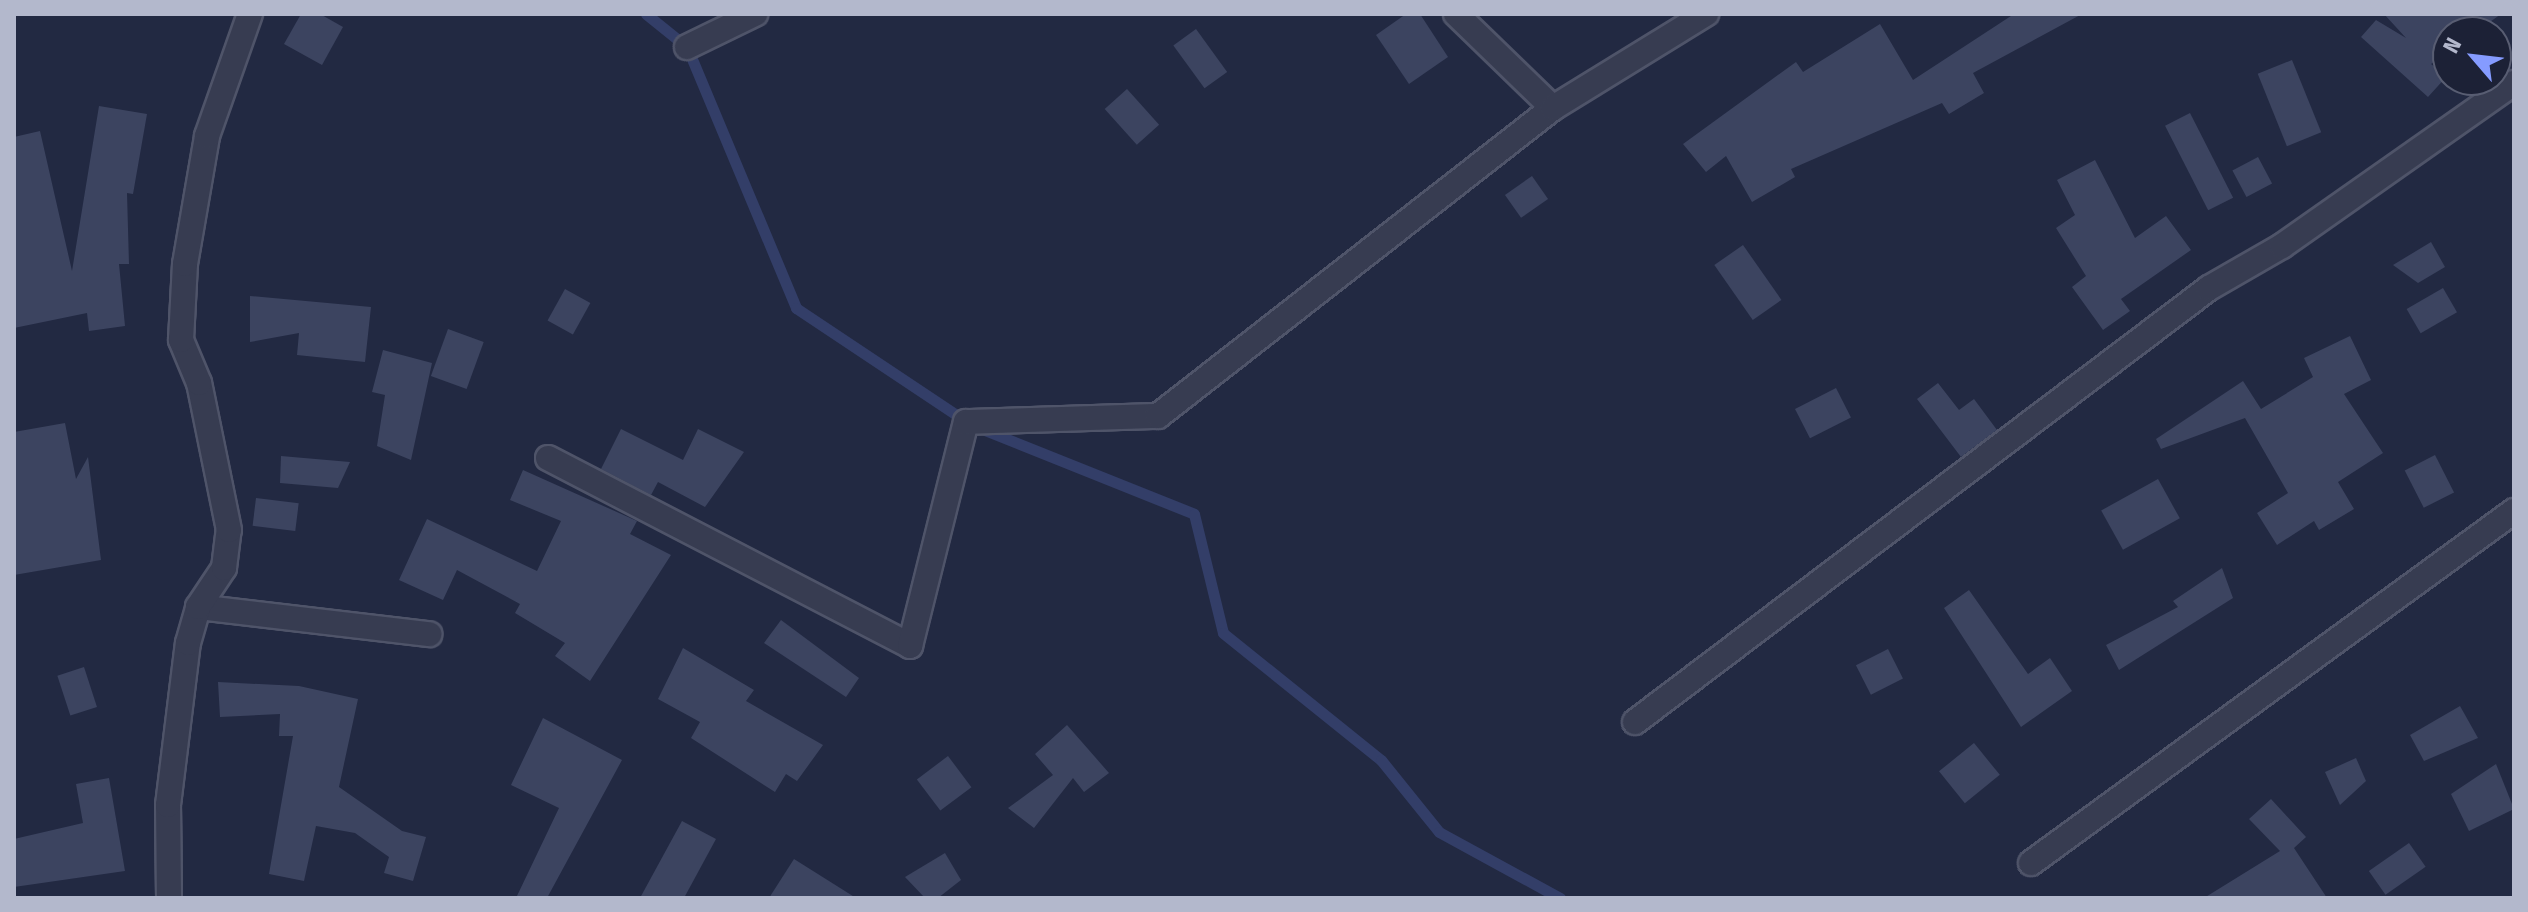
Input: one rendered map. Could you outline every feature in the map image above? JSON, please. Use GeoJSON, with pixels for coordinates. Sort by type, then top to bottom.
{"type":"FeatureCollection","features":[{"type":"Feature","properties":{"kind":"street"},"geometry":{"type":"LineString","coordinates":[[169,898],[168,805],[198,607],[224,568],[229,530],[199,383],[181,340],[185,264],[207,136],[250,14]]}},
{"type":"Feature","properties":{"kind":"street"},"geometry":{"type":"LineString","coordinates":[[687,47],[755,14]]}},
{"type":"Feature","properties":{"kind":"street"},"geometry":{"type":"LineString","coordinates":[[1456,14],[1553,108]]}},
{"type":"Feature","properties":{"kind":"street"},"geometry":{"type":"LineString","coordinates":[[548,458],[910,646],[966,422],[1158,416],[1553,108],[1706,14]]}},
{"type":"Feature","properties":{"kind":"street"},"geometry":{"type":"LineString","coordinates":[[1635,722],[2185,306],[2514,83]]}},
{"type":"Feature","properties":{"kind":"street"},"geometry":{"type":"LineString","coordinates":[[2031,863],[2514,511]]}},
{"type":"Feature","properties":{"kind":"street"},"geometry":{"type":"LineString","coordinates":[[198,607],[429,634]]}},
{"type":"Feature","properties":{"kind":"building"},"geometry":{"type":"Polygon","coordinates":[[[301,14],[320,14],[343,27],[322,65],[284,44],[301,14]]]}},
{"type":"Feature","properties":{"kind":"building"},"geometry":{"type":"Polygon","coordinates":[[[1406,14],[1420,14],[1448,57],[1409,84],[1376,35],[1406,14]]]}},
{"type":"Feature","properties":{"kind":"building"},"geometry":{"type":"Polygon","coordinates":[[[2014,14],[2082,14],[1973,73],[1984,93],[1949,114],[1942,103],[1791,169],[1795,177],[1752,202],[1726,156],[1706,172],[1683,144],[1796,62],[1803,72],[1880,24],[1913,80],[2014,14]]]}},
{"type":"Feature","properties":{"kind":"building"},"geometry":{"type":"Polygon","coordinates":[[[2384,14],[2501,14],[2432,16],[2432,93],[2428,97],[2361,37],[2376,20],[2406,38],[2384,14]]]}},
{"type":"Feature","properties":{"kind":"building"},"geometry":{"type":"Polygon","coordinates":[[[1196,29],[1227,72],[1205,88],[1173,45],[1196,29]]]}},
{"type":"Feature","properties":{"kind":"building"},"geometry":{"type":"Polygon","coordinates":[[[2292,60],[2321,132],[2287,146],[2258,74],[2292,60]]]}},
{"type":"Feature","properties":{"kind":"building"},"geometry":{"type":"Polygon","coordinates":[[[1127,89],[1159,125],[1137,145],[1105,109],[1127,89]]]}},
{"type":"Feature","properties":{"kind":"building"},"geometry":{"type":"Polygon","coordinates":[[[99,106],[147,114],[133,194],[127,193],[129,264],[119,264],[125,326],[89,331],[87,313],[14,328],[14,137],[40,131],[72,271],[99,106]]]}},
{"type":"Feature","properties":{"kind":"building"},"geometry":{"type":"Polygon","coordinates":[[[2190,113],[2233,198],[2208,210],[2165,126],[2190,113]]]}},
{"type":"Feature","properties":{"kind":"building"},"geometry":{"type":"Polygon","coordinates":[[[2258,157],[2272,183],[2246,197],[2232,171],[2258,157]]]}},
{"type":"Feature","properties":{"kind":"building"},"geometry":{"type":"Polygon","coordinates":[[[2095,160],[2135,238],[2166,216],[2191,250],[2121,299],[2130,311],[2103,330],[2072,287],[2086,276],[2056,228],[2075,215],[2057,180],[2095,160]]]}},
{"type":"Feature","properties":{"kind":"building"},"geometry":{"type":"Polygon","coordinates":[[[1532,176],[1548,199],[1521,218],[1505,195],[1532,176]]]}},
{"type":"Feature","properties":{"kind":"building"},"geometry":{"type":"Polygon","coordinates":[[[2431,242],[2445,267],[2418,283],[2393,265],[2431,242]]]}},
{"type":"Feature","properties":{"kind":"building"},"geometry":{"type":"Polygon","coordinates":[[[1743,245],[1781,300],[1753,320],[1714,265],[1743,245]]]}},
{"type":"Feature","properties":{"kind":"building"},"geometry":{"type":"Polygon","coordinates":[[[2443,288],[2457,312],[2421,333],[2407,309],[2443,288]]]}},
{"type":"Feature","properties":{"kind":"building"},"geometry":{"type":"Polygon","coordinates":[[[565,289],[590,303],[573,335],[548,320],[565,289]]]}},
{"type":"Feature","properties":{"kind":"building"},"geometry":{"type":"Polygon","coordinates":[[[250,296],[371,307],[365,362],[297,355],[299,333],[250,342],[250,296]]]}},
{"type":"Feature","properties":{"kind":"building"},"geometry":{"type":"Polygon","coordinates":[[[448,329],[484,342],[467,389],[431,376],[448,329]]]}},
{"type":"Feature","properties":{"kind":"building"},"geometry":{"type":"Polygon","coordinates":[[[2350,336],[2371,380],[2344,394],[2383,453],[2338,482],[2354,509],[2319,530],[2314,521],[2277,545],[2257,513],[2288,493],[2245,418],[2161,449],[2156,439],[2243,381],[2261,409],[2313,377],[2304,358],[2350,336]]]}},
{"type":"Feature","properties":{"kind":"building"},"geometry":{"type":"Polygon","coordinates":[[[383,350],[432,363],[411,460],[377,446],[385,395],[372,392],[383,350]]]}},
{"type":"Feature","properties":{"kind":"building"},"geometry":{"type":"Polygon","coordinates":[[[1938,383],[1959,410],[1974,399],[1997,430],[1961,457],[1917,399],[1938,383]]]}},
{"type":"Feature","properties":{"kind":"building"},"geometry":{"type":"Polygon","coordinates":[[[1836,388],[1851,417],[1810,438],[1795,409],[1836,388]]]}},
{"type":"Feature","properties":{"kind":"building"},"geometry":{"type":"Polygon","coordinates":[[[65,423],[76,479],[88,457],[101,560],[14,575],[14,432],[65,423]]]}},
{"type":"Feature","properties":{"kind":"building"},"geometry":{"type":"Polygon","coordinates":[[[621,429],[683,460],[698,429],[744,452],[705,507],[658,482],[651,495],[601,469],[621,429]]]}},
{"type":"Feature","properties":{"kind":"building"},"geometry":{"type":"Polygon","coordinates":[[[2435,455],[2454,492],[2424,508],[2405,470],[2435,455]]]}},
{"type":"Feature","properties":{"kind":"building"},"geometry":{"type":"Polygon","coordinates":[[[281,456],[350,462],[338,488],[280,483],[281,456]]]}},
{"type":"Feature","properties":{"kind":"building"},"geometry":{"type":"Polygon","coordinates":[[[523,470],[637,521],[630,534],[671,555],[590,681],[555,656],[565,643],[515,613],[520,604],[457,570],[443,600],[399,580],[427,519],[537,571],[561,521],[510,500],[523,470]]]}},
{"type":"Feature","properties":{"kind":"building"},"geometry":{"type":"Polygon","coordinates":[[[2158,479],[2180,518],[2123,550],[2101,511],[2158,479]]]}},
{"type":"Feature","properties":{"kind":"building"},"geometry":{"type":"Polygon","coordinates":[[[256,498],[299,503],[295,531],[253,526],[256,498]]]}},
{"type":"Feature","properties":{"kind":"building"},"geometry":{"type":"Polygon","coordinates":[[[2222,568],[2233,598],[2119,670],[2106,645],[2178,607],[2173,601],[2222,568]]]}},
{"type":"Feature","properties":{"kind":"building"},"geometry":{"type":"Polygon","coordinates":[[[1969,590],[2028,674],[2050,658],[2072,691],[2021,727],[1944,608],[1969,590]]]}},
{"type":"Feature","properties":{"kind":"building"},"geometry":{"type":"Polygon","coordinates":[[[781,620],[859,678],[846,697],[764,643],[781,620]]]}},
{"type":"Feature","properties":{"kind":"building"},"geometry":{"type":"Polygon","coordinates":[[[683,648],[754,690],[746,701],[823,745],[797,781],[786,774],[775,792],[691,738],[700,722],[658,699],[683,648]]]}},
{"type":"Feature","properties":{"kind":"building"},"geometry":{"type":"Polygon","coordinates":[[[1888,649],[1903,678],[1871,695],[1856,665],[1888,649]]]}},
{"type":"Feature","properties":{"kind":"building"},"geometry":{"type":"Polygon","coordinates":[[[84,667],[97,707],[70,716],[57,676],[84,667]]]}},
{"type":"Feature","properties":{"kind":"building"},"geometry":{"type":"Polygon","coordinates":[[[218,682],[299,686],[358,699],[339,787],[402,831],[426,837],[413,881],[384,873],[389,857],[355,833],[316,826],[304,881],[269,874],[293,736],[279,736],[280,714],[220,717],[218,682]]]}},
{"type":"Feature","properties":{"kind":"building"},"geometry":{"type":"Polygon","coordinates":[[[2460,706],[2478,738],[2424,761],[2410,735],[2460,706]]]}},
{"type":"Feature","properties":{"kind":"building"},"geometry":{"type":"Polygon","coordinates":[[[543,718],[622,760],[547,898],[516,898],[559,808],[511,785],[543,718]]]}},
{"type":"Feature","properties":{"kind":"building"},"geometry":{"type":"Polygon","coordinates":[[[1067,725],[1109,773],[1084,792],[1073,778],[1034,828],[1008,808],[1053,775],[1035,754],[1067,725]]]}},
{"type":"Feature","properties":{"kind":"building"},"geometry":{"type":"Polygon","coordinates":[[[1974,743],[2000,775],[1965,803],[1939,771],[1974,743]]]}},
{"type":"Feature","properties":{"kind":"building"},"geometry":{"type":"Polygon","coordinates":[[[948,756],[971,787],[940,811],[917,779],[948,756]]]}},
{"type":"Feature","properties":{"kind":"building"},"geometry":{"type":"Polygon","coordinates":[[[2356,758],[2366,781],[2340,805],[2325,772],[2356,758]]]}},
{"type":"Feature","properties":{"kind":"building"},"geometry":{"type":"Polygon","coordinates":[[[2496,764],[2514,809],[2469,831],[2451,794],[2496,764]]]}},
{"type":"Feature","properties":{"kind":"building"},"geometry":{"type":"Polygon","coordinates":[[[109,778],[125,871],[14,887],[14,839],[83,823],[76,784],[109,778]]]}},
{"type":"Feature","properties":{"kind":"building"},"geometry":{"type":"Polygon","coordinates":[[[2271,799],[2306,837],[2294,848],[2327,898],[2204,898],[2280,851],[2249,819],[2271,799]]]}},
{"type":"Feature","properties":{"kind":"building"},"geometry":{"type":"Polygon","coordinates":[[[682,821],[716,839],[684,898],[640,898],[682,821]]]}},
{"type":"Feature","properties":{"kind":"building"},"geometry":{"type":"Polygon","coordinates":[[[2409,843],[2426,867],[2385,895],[2369,871],[2409,843]]]}},
{"type":"Feature","properties":{"kind":"building"},"geometry":{"type":"Polygon","coordinates":[[[945,853],[961,880],[938,898],[925,898],[905,877],[945,853]]]}},
{"type":"Feature","properties":{"kind":"building"},"geometry":{"type":"Polygon","coordinates":[[[794,859],[856,898],[769,898],[794,859]]]}},
{"type":"Feature","properties":{"kind":"waterway"},"geometry":{"type":"LineString","coordinates":[[646,14],[687,47],[796,308],[967,422]]}},
{"type":"Feature","properties":{"kind":"waterway"},"geometry":{"type":"LineString","coordinates":[[982,429],[1194,514],[1223,633],[1381,760],[1439,832],[1560,898]]}}]}
